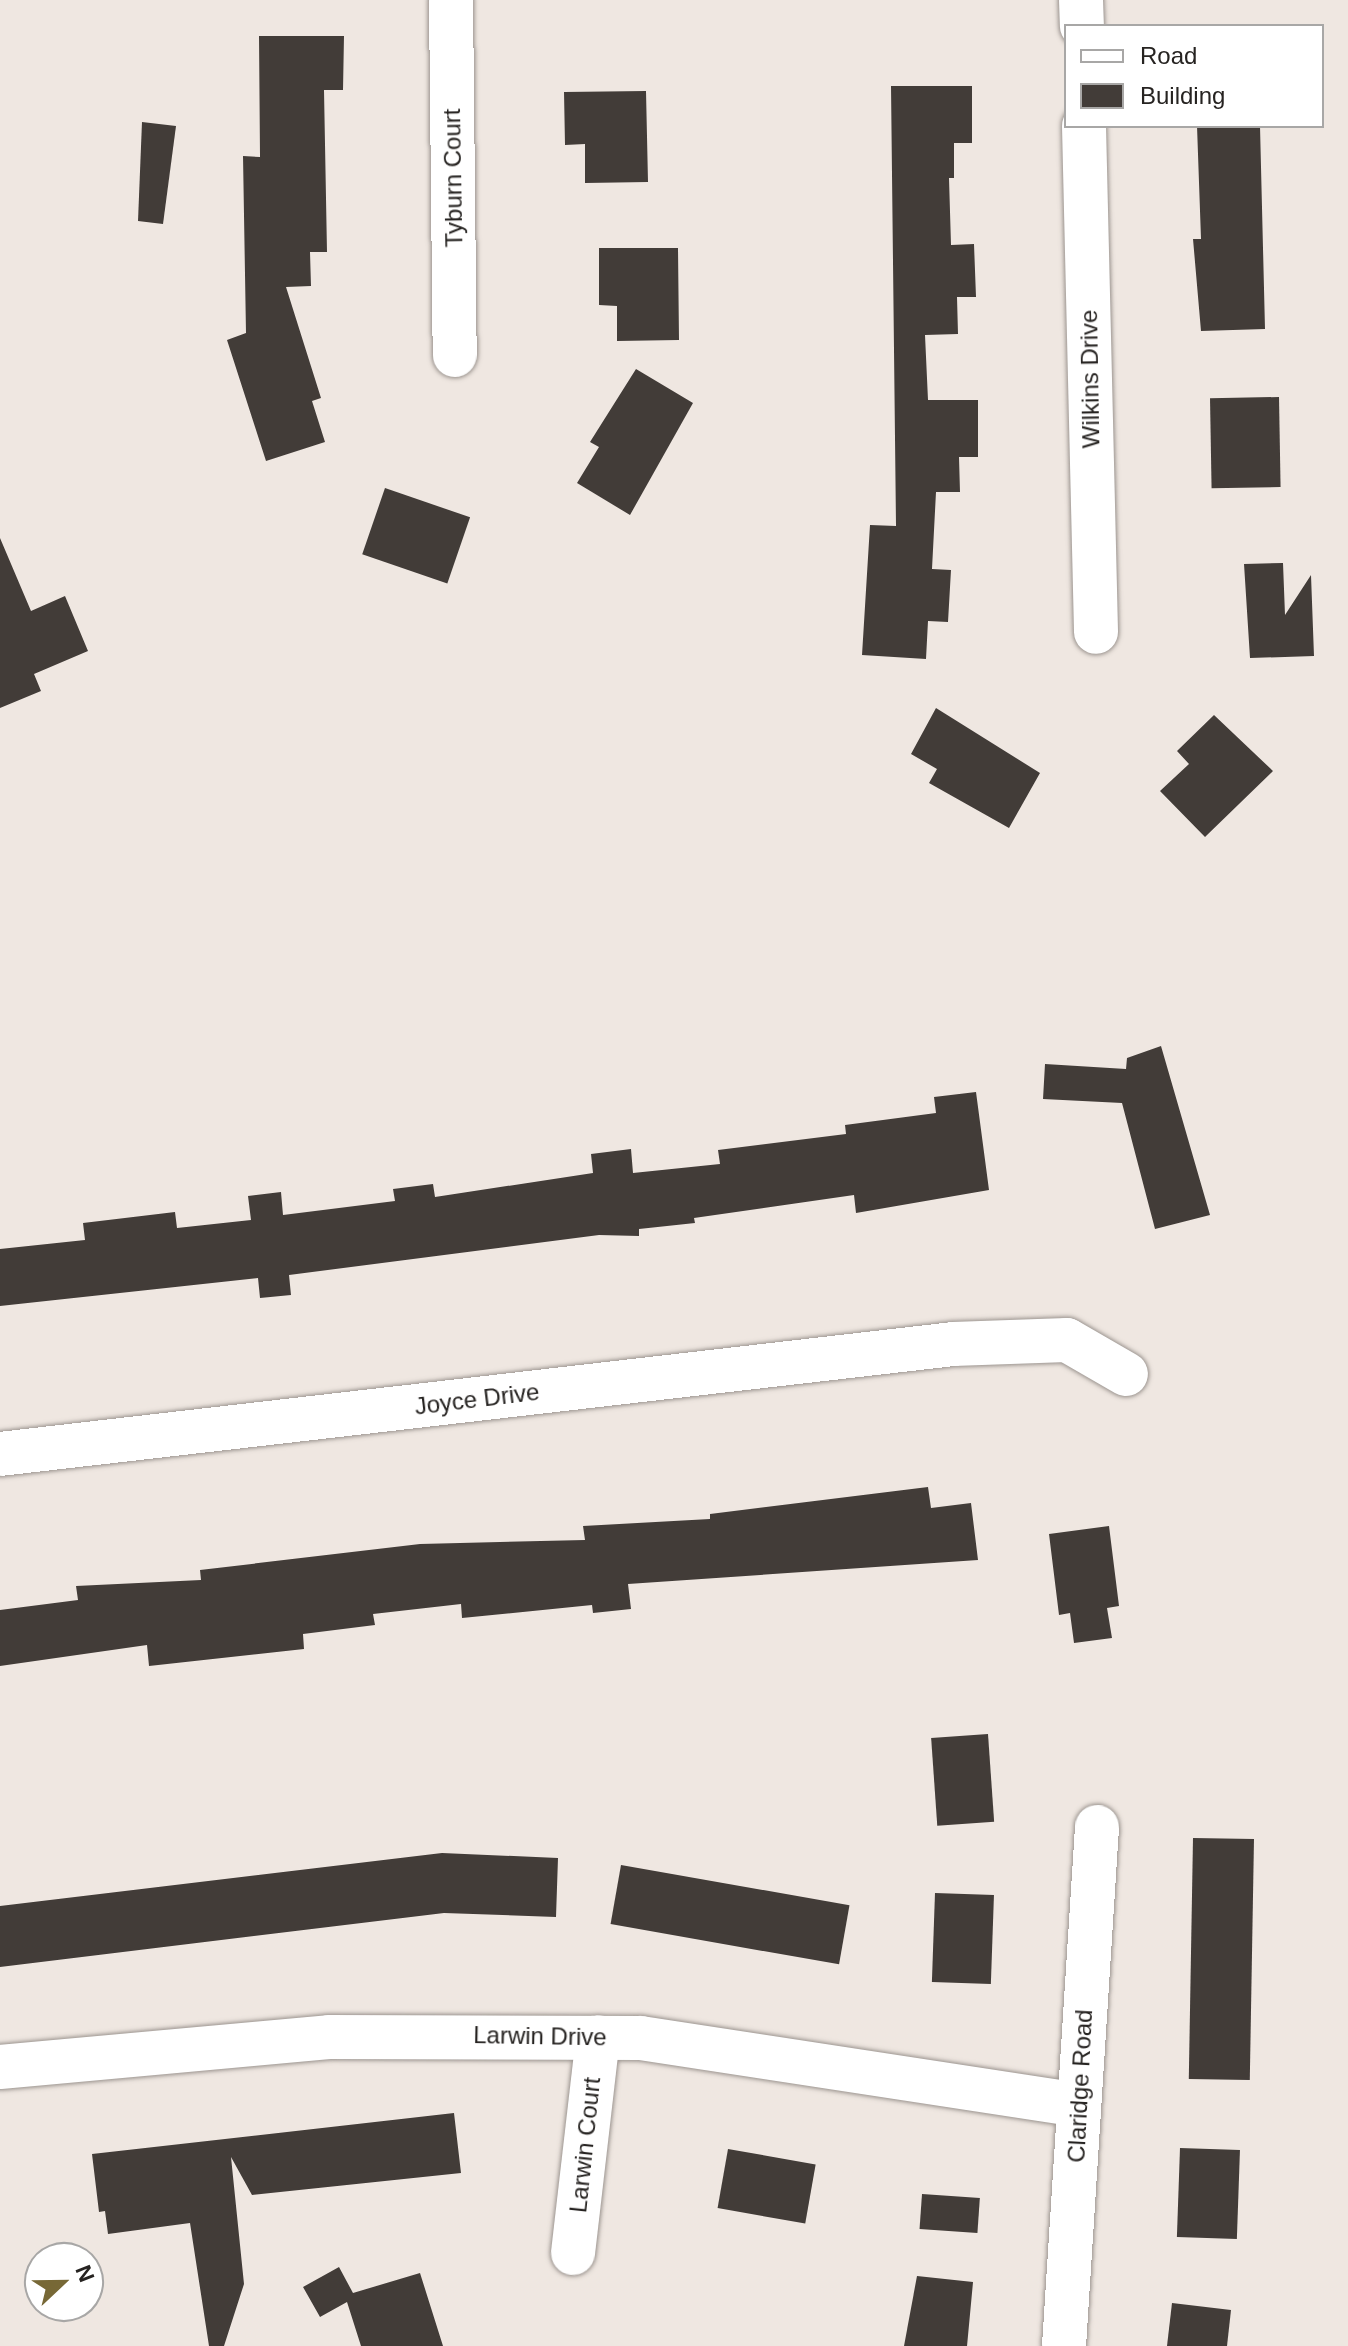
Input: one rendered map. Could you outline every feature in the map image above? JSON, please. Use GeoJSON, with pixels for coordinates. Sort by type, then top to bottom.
{"type":"FeatureCollection","features":[{"type":"Feature","properties":{"kind":"street","name":"Tyburn Court"},"geometry":{"type":"LineString","coordinates":[[451,0],[455,355]]}},
{"type":"Feature","properties":{"kind":"street"},"geometry":{"type":"LineString","coordinates":[[1081,0],[1082,24]]}},
{"type":"Feature","properties":{"kind":"street","name":"Wilkins Drive"},"geometry":{"type":"LineString","coordinates":[[1084,128],[1096,632]]}},
{"type":"Feature","properties":{"kind":"street","name":"Joyce Drive"},"geometry":{"type":"LineString","coordinates":[[0,1454],[953,1344],[1067,1340],[1126,1374]]}},
{"type":"Feature","properties":{"kind":"street","name":"Claridge Road"},"geometry":{"type":"LineString","coordinates":[[1064,2346],[1097,1827]]}},
{"type":"Feature","properties":{"kind":"street","name":"Larwin Drive"},"geometry":{"type":"LineString","coordinates":[[0,2067],[329,2037],[598,2037],[681,2041],[1077,2105]]}},
{"type":"Feature","properties":{"kind":"street","name":"Larwin Court"},"geometry":{"type":"LineString","coordinates":[[573,2253],[598,2037]]}},
{"type":"Feature","properties":{"kind":"building"},"geometry":{"type":"Polygon","coordinates":[[[259,36],[344,36],[343,90],[324,90],[327,252],[310,252],[311,286],[286,287],[321,398],[312,401],[325,442],[266,461],[227,340],[246,333],[243,156],[260,157],[259,36]]]}},
{"type":"Feature","properties":{"kind":"building"},"geometry":{"type":"Polygon","coordinates":[[[891,86],[972,86],[972,143],[954,143],[954,178],[949,178],[951,245],[974,244],[976,297],[957,297],[958,334],[925,335],[928,400],[978,400],[978,457],[959,457],[960,492],[936,492],[932,569],[951,570],[948,622],[928,621],[926,659],[862,655],[870,525],[896,526],[891,86]]]}},
{"type":"Feature","properties":{"kind":"building"},"geometry":{"type":"Polygon","coordinates":[[[646,91],[648,182],[585,183],[585,144],[565,145],[564,92],[646,91]]]}},
{"type":"Feature","properties":{"kind":"building"},"geometry":{"type":"Polygon","coordinates":[[[142,122],[176,126],[163,224],[138,221],[142,122]]]}},
{"type":"Feature","properties":{"kind":"building"},"geometry":{"type":"Polygon","coordinates":[[[1197,128],[1260,128],[1265,329],[1201,331],[1193,239],[1201,239],[1197,128]]]}},
{"type":"Feature","properties":{"kind":"building"},"geometry":{"type":"Polygon","coordinates":[[[599,248],[678,248],[679,340],[617,341],[617,306],[599,305],[599,248]]]}},
{"type":"Feature","properties":{"kind":"building"},"geometry":{"type":"Polygon","coordinates":[[[636,369],[693,403],[630,515],[577,483],[599,447],[590,442],[636,369]]]}},
{"type":"Feature","properties":{"kind":"building"},"geometry":{"type":"Polygon","coordinates":[[[1279,397],[1281,487],[1212,488],[1210,398],[1279,397]]]}},
{"type":"Feature","properties":{"kind":"building"},"geometry":{"type":"Polygon","coordinates":[[[385,488],[470,517],[447,583],[362,554],[385,488]]]}},
{"type":"Feature","properties":{"kind":"building"},"geometry":{"type":"Polygon","coordinates":[[[0,538],[31,611],[65,596],[88,651],[34,674],[41,691],[0,708],[0,538]]]}},
{"type":"Feature","properties":{"kind":"building"},"geometry":{"type":"Polygon","coordinates":[[[1283,563],[1285,615],[1311,575],[1314,656],[1250,658],[1244,564],[1283,563]]]}},
{"type":"Feature","properties":{"kind":"building"},"geometry":{"type":"Polygon","coordinates":[[[936,708],[1040,773],[1009,828],[929,783],[937,769],[911,754],[936,708]]]}},
{"type":"Feature","properties":{"kind":"building"},"geometry":{"type":"Polygon","coordinates":[[[1214,715],[1273,771],[1205,837],[1160,791],[1189,764],[1177,751],[1214,715]]]}},
{"type":"Feature","properties":{"kind":"building"},"geometry":{"type":"Polygon","coordinates":[[[1161,1046],[1210,1215],[1155,1229],[1122,1103],[1043,1099],[1045,1064],[1126,1069],[1127,1058],[1161,1046]]]}},
{"type":"Feature","properties":{"kind":"building"},"geometry":{"type":"Polygon","coordinates":[[[976,1092],[989,1190],[856,1213],[854,1195],[694,1218],[695,1223],[639,1229],[639,1236],[599,1235],[289,1275],[291,1295],[260,1298],[258,1278],[0,1306],[0,1249],[85,1240],[83,1223],[175,1212],[177,1228],[251,1220],[248,1196],[281,1192],[283,1215],[395,1201],[393,1189],[433,1184],[435,1197],[593,1173],[591,1154],[631,1149],[633,1173],[720,1164],[718,1150],[846,1134],[845,1125],[936,1113],[934,1097],[976,1092]]]}},
{"type":"Feature","properties":{"kind":"building"},"geometry":{"type":"Polygon","coordinates":[[[928,1487],[931,1508],[971,1503],[978,1560],[628,1584],[631,1609],[593,1613],[592,1605],[462,1618],[461,1604],[373,1614],[375,1625],[303,1634],[304,1649],[149,1666],[147,1645],[0,1666],[0,1610],[78,1600],[76,1586],[201,1580],[200,1570],[420,1544],[585,1540],[583,1526],[710,1519],[710,1514],[928,1487]]]}},
{"type":"Feature","properties":{"kind":"building"},"geometry":{"type":"Polygon","coordinates":[[[1109,1526],[1119,1606],[1107,1608],[1112,1638],[1074,1643],[1070,1613],[1059,1615],[1049,1534],[1109,1526]]]}},
{"type":"Feature","properties":{"kind":"building"},"geometry":{"type":"Polygon","coordinates":[[[988,1734],[994,1822],[937,1826],[931,1738],[988,1734]]]}},
{"type":"Feature","properties":{"kind":"building"},"geometry":{"type":"Polygon","coordinates":[[[1193,1838],[1254,1839],[1250,2080],[1189,2079],[1193,1838]]]}},
{"type":"Feature","properties":{"kind":"building"},"geometry":{"type":"Polygon","coordinates":[[[442,1853],[558,1858],[556,1917],[444,1913],[0,1967],[0,1906],[442,1853]]]}},
{"type":"Feature","properties":{"kind":"building"},"geometry":{"type":"Polygon","coordinates":[[[621,1865],[849,1905],[839,1964],[611,1924],[621,1865]]]}},
{"type":"Feature","properties":{"kind":"building"},"geometry":{"type":"Polygon","coordinates":[[[935,1893],[994,1895],[991,1984],[932,1982],[935,1893]]]}},
{"type":"Feature","properties":{"kind":"building"},"geometry":{"type":"Polygon","coordinates":[[[454,2113],[461,2173],[252,2195],[231,2157],[244,2284],[224,2346],[209,2346],[190,2223],[108,2234],[105,2211],[99,2212],[92,2154],[454,2113]]]}},
{"type":"Feature","properties":{"kind":"building"},"geometry":{"type":"Polygon","coordinates":[[[1180,2148],[1240,2150],[1237,2239],[1177,2237],[1180,2148]]]}},
{"type":"Feature","properties":{"kind":"building"},"geometry":{"type":"Polygon","coordinates":[[[728,2149],[816,2164],[805,2224],[718,2208],[728,2149]]]}},
{"type":"Feature","properties":{"kind":"building"},"geometry":{"type":"Polygon","coordinates":[[[922,2194],[980,2198],[977,2233],[920,2229],[922,2194]]]}},
{"type":"Feature","properties":{"kind":"building"},"geometry":{"type":"Polygon","coordinates":[[[339,2267],[353,2293],[420,2273],[443,2346],[361,2346],[347,2302],[320,2317],[303,2287],[339,2267]]]}},
{"type":"Feature","properties":{"kind":"building"},"geometry":{"type":"Polygon","coordinates":[[[917,2276],[973,2282],[967,2346],[904,2346],[917,2276]]]}},
{"type":"Feature","properties":{"kind":"building"},"geometry":{"type":"Polygon","coordinates":[[[1172,2303],[1231,2310],[1227,2346],[1167,2346],[1172,2303]]]}}]}
